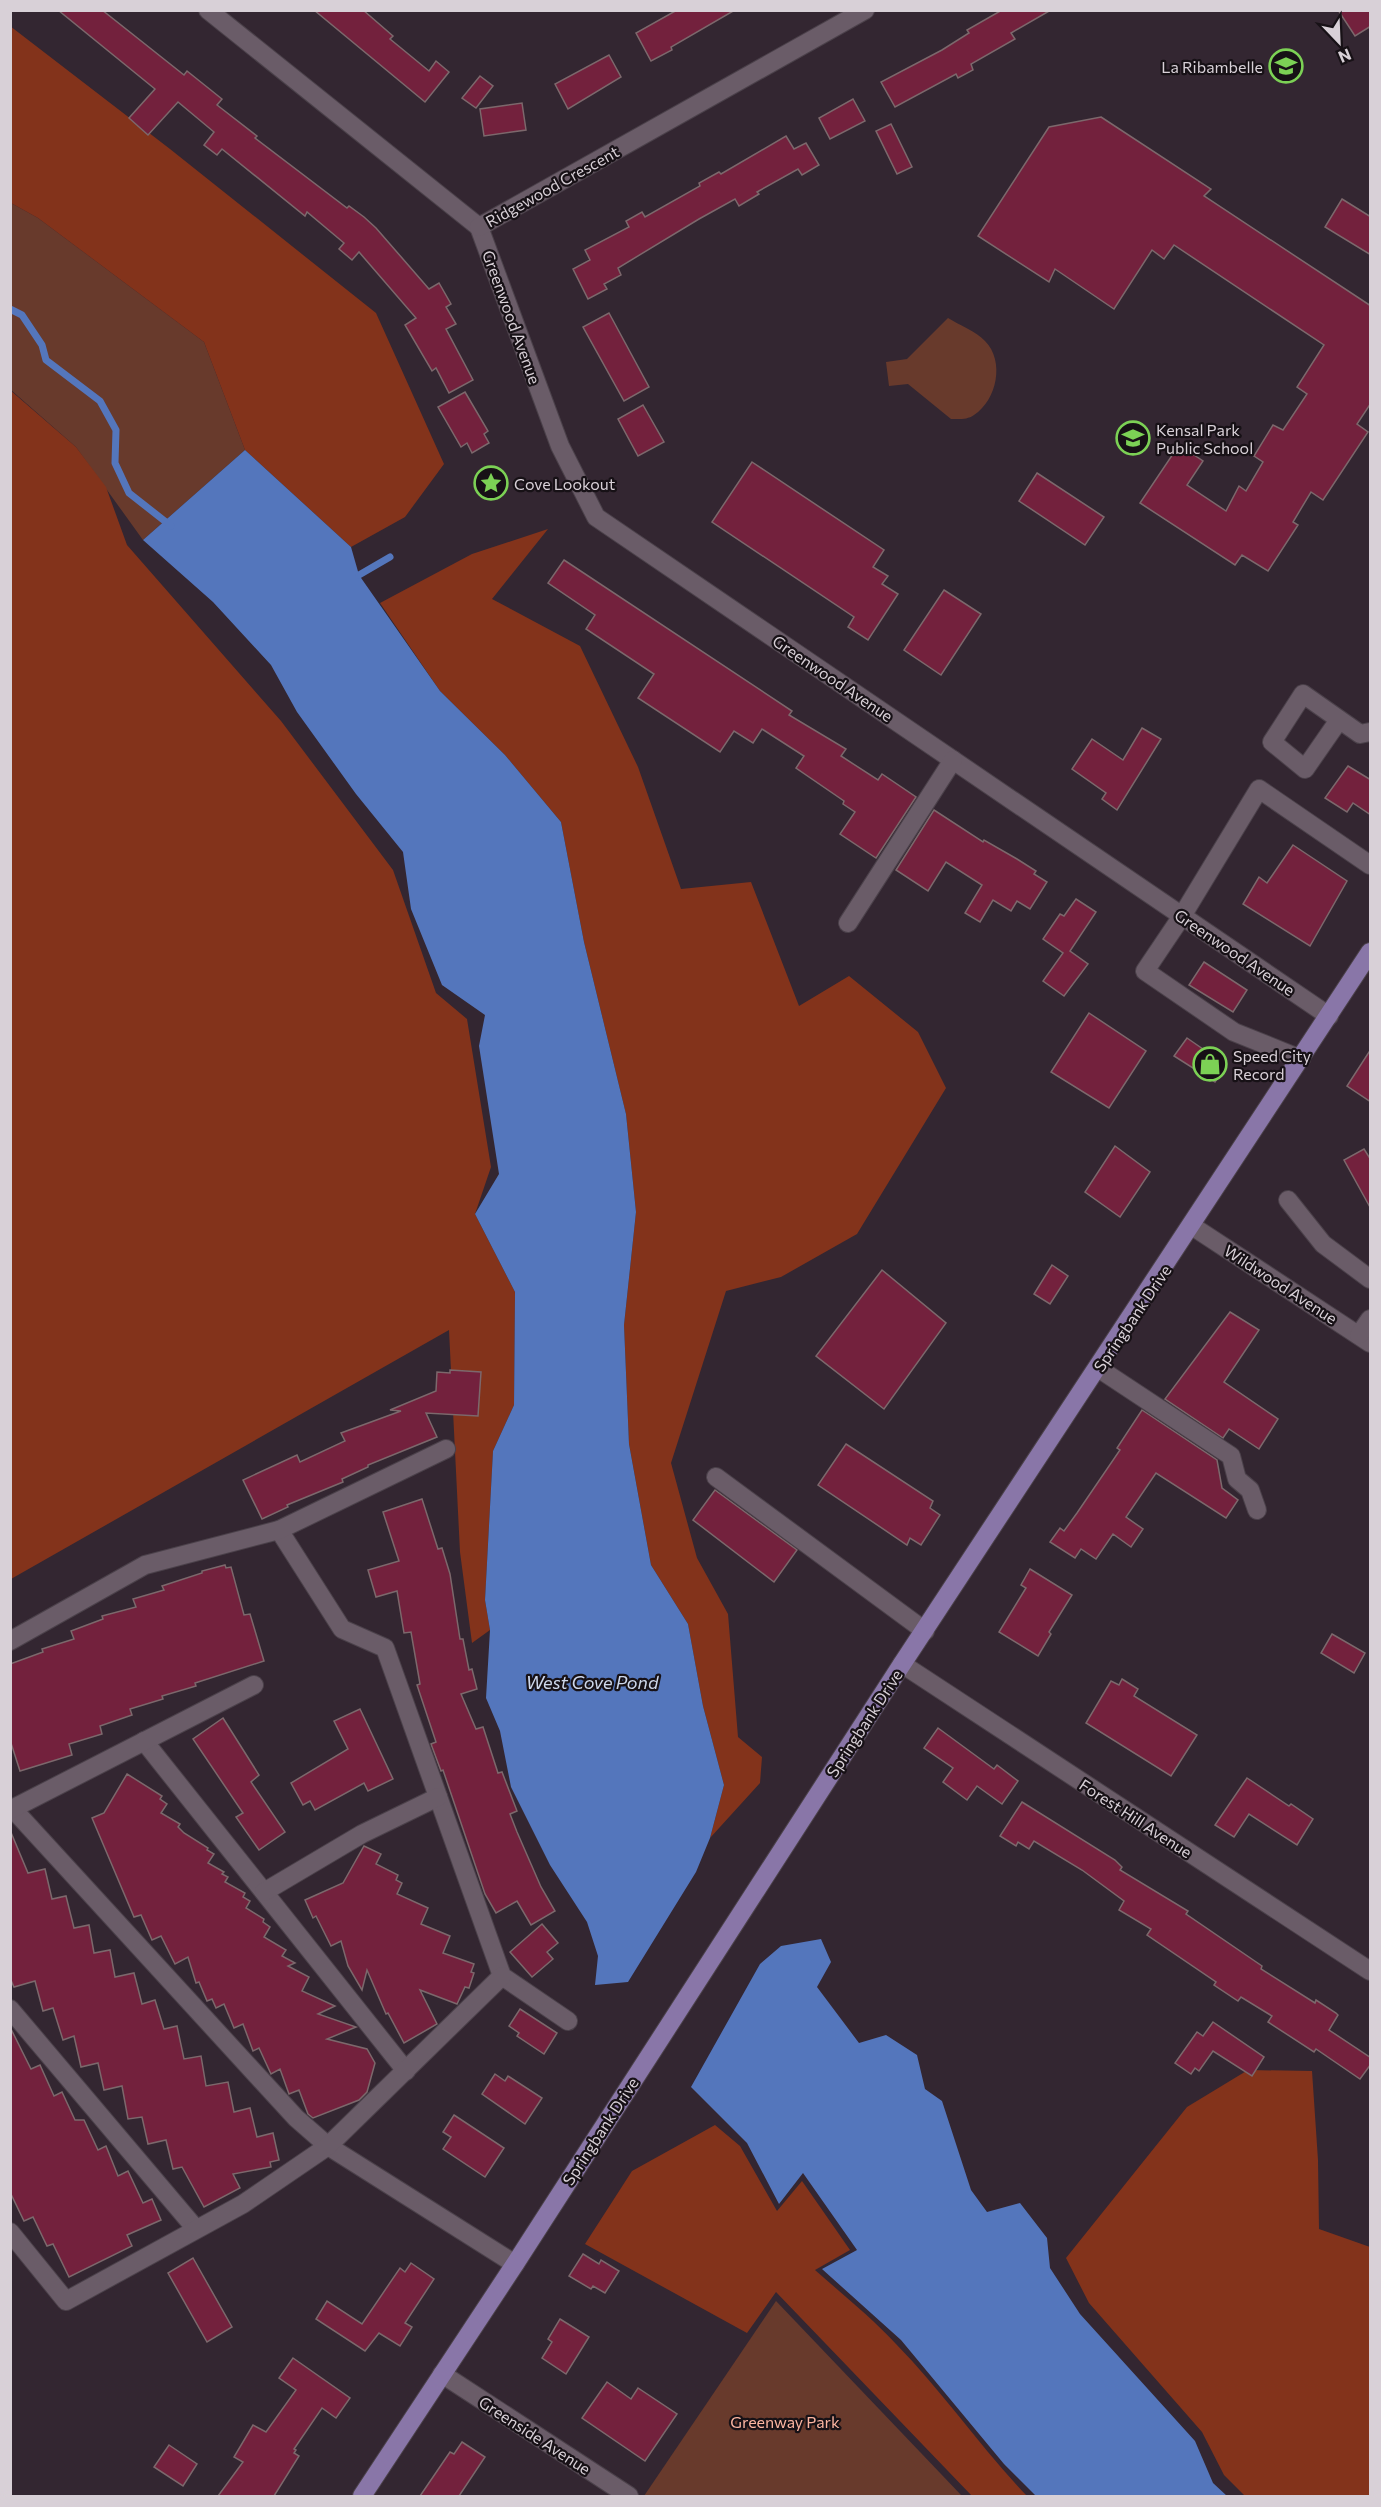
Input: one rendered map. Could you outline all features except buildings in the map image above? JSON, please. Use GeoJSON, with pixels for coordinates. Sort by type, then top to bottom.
{"type":"FeatureCollection","features":[{"type":"Feature","properties":{"kind":"main road","name":"Springbank Drive"},"geometry":{"type":"LineString","coordinates":[[362,2496],[515,2264],[902,1664],[1371,952]]}},
{"type":"Feature","properties":{"kind":"street","name":"Ridgewood Crescent"},"geometry":{"type":"LineString","coordinates":[[208,10],[479,227],[865,10]]}},
{"type":"Feature","properties":{"kind":"street","name":"Greenwood Avenue"},"geometry":{"type":"LineString","coordinates":[[479,227],[560,446],[596,518],[1329,1016]]}},
{"type":"Feature","properties":{"kind":"street"},"geometry":{"type":"LineString","coordinates":[[1339,720],[1360,734],[1371,732]]}},
{"type":"Feature","properties":{"kind":"street"},"geometry":{"type":"LineString","coordinates":[[848,923],[953,760]]}},
{"type":"Feature","properties":{"kind":"street"},"geometry":{"type":"LineString","coordinates":[[1301,1059],[1234,1032],[1145,971],[1182,916],[1259,789],[1371,865]]}},
{"type":"Feature","properties":{"kind":"street"},"geometry":{"type":"LineString","coordinates":[[1288,1200],[1323,1244],[1371,1280]]}},
{"type":"Feature","properties":{"kind":"street","name":"Wildwood Avenue"},"geometry":{"type":"LineString","coordinates":[[1192,1226],[1365,1339]]}},
{"type":"Feature","properties":{"kind":"street"},"geometry":{"type":"LineString","coordinates":[[1365,1339],[1371,1319]]}},
{"type":"Feature","properties":{"kind":"street"},"geometry":{"type":"LineString","coordinates":[[1098,1368],[1231,1456],[1237,1479],[1250,1490],[1257,1510]]}},
{"type":"Feature","properties":{"kind":"street"},"geometry":{"type":"LineString","coordinates":[[10,1641],[145,1565],[279,1530],[446,1449]]}},
{"type":"Feature","properties":{"kind":"street"},"geometry":{"type":"LineString","coordinates":[[716,1477],[925,1631]]}},
{"type":"Feature","properties":{"kind":"street"},"geometry":{"type":"LineString","coordinates":[[279,1530],[342,1629],[385,1648],[502,1976],[568,2021]]}},
{"type":"Feature","properties":{"kind":"street","name":"Forest Hill Avenue"},"geometry":{"type":"LineString","coordinates":[[902,1664],[1371,1971]]}},
{"type":"Feature","properties":{"kind":"street"},"geometry":{"type":"LineString","coordinates":[[254,1685],[11,1810],[296,2118],[328,2146],[515,2264]]}},
{"type":"Feature","properties":{"kind":"street"},"geometry":{"type":"LineString","coordinates":[[144,1742],[406,2071]]}},
{"type":"Feature","properties":{"kind":"street"},"geometry":{"type":"LineString","coordinates":[[264,1893],[362,1833],[438,1797]]}},
{"type":"Feature","properties":{"kind":"street"},"geometry":{"type":"LineString","coordinates":[[10,2232],[66,2301],[243,2204],[328,2146],[502,1976]]}},
{"type":"Feature","properties":{"kind":"street"},"geometry":{"type":"LineString","coordinates":[[10,2009],[196,2229]]}},
{"type":"Feature","properties":{"kind":"street","name":"Greenside Avenue"},"geometry":{"type":"LineString","coordinates":[[442,2374],[629,2496]]}},
{"type":"Feature","properties":{"kind":"green space"},"geometry":{"type":"Polygon","coordinates":[[[11,203],[38,218],[204,342],[245,450],[143,540],[76,447],[11,390],[11,203]]]}},
{"type":"Feature","properties":{"kind":"green space"},"geometry":{"type":"Polygon","coordinates":[[[948,318],[981,337],[991,349],[995,359],[996,380],[993,390],[982,408],[966,418],[951,419],[908,384],[889,386],[886,362],[907,359],[948,318]]]}},
{"type":"Feature","properties":{"kind":"green space","name":"Greenway Park"},"geometry":{"type":"Polygon","coordinates":[[[776,2301],[962,2496],[644,2496],[776,2301]]]}},
{"type":"Feature","properties":{"kind":"shaded area"},"geometry":{"type":"Polygon","coordinates":[[[10,26],[170,149],[376,313],[444,464],[405,517],[351,547],[245,450],[204,342],[38,218],[11,203],[10,26]]]}},
{"type":"Feature","properties":{"kind":"shaded area"},"geometry":{"type":"Polygon","coordinates":[[[10,390],[76,447],[106,487],[127,545],[281,721],[393,870],[436,993],[467,1019],[491,1167],[475,1214],[515,1292],[514,1405],[493,1451],[485,1600],[490,1630],[472,1643],[460,1552],[449,1330],[11,1579],[10,390]]]}},
{"type":"Feature","properties":{"kind":"shaded area"},"geometry":{"type":"Polygon","coordinates":[[[548,529],[492,599],[580,646],[638,767],[681,889],[751,882],[799,1006],[849,976],[918,1032],[946,1088],[857,1234],[781,1277],[726,1291],[671,1463],[697,1558],[728,1614],[738,1737],[762,1757],[760,1783],[710,1838],[724,1785],[703,1706],[688,1624],[651,1565],[629,1444],[624,1325],[636,1212],[626,1114],[584,942],[561,822],[505,755],[440,691],[380,603],[472,554],[548,529]]]}},
{"type":"Feature","properties":{"kind":"shaded area"},"geometry":{"type":"Polygon","coordinates":[[[1248,2070],[1312,2071],[1318,2160],[1319,2229],[1370,2247],[1370,2496],[1245,2496],[1224,2475],[1202,2432],[1089,2303],[1066,2258],[1187,2107],[1248,2070]]]}},
{"type":"Feature","properties":{"kind":"shaded area"},"geometry":{"type":"Polygon","coordinates":[[[715,2125],[740,2146],[777,2211],[802,2181],[850,2250],[815,2270],[877,2324],[913,2362],[1027,2496],[972,2496],[776,2292],[747,2333],[585,2244],[632,2171],[715,2125]]]}},
{"type":"Feature","properties":{"kind":"water","name":"West Cove Pond"},"geometry":{"type":"Polygon","coordinates":[[[245,450],[351,547],[359,575],[440,691],[505,755],[561,822],[584,942],[626,1114],[636,1212],[624,1325],[629,1444],[651,1565],[688,1624],[703,1706],[724,1785],[710,1838],[696,1872],[628,1982],[595,1985],[598,1956],[587,1922],[550,1865],[511,1787],[500,1731],[486,1698],[490,1630],[485,1600],[493,1451],[514,1405],[515,1292],[475,1214],[499,1174],[479,1046],[485,1015],[442,985],[411,909],[403,852],[356,794],[297,712],[271,665],[213,602],[143,540],[245,450]]]}},
{"type":"Feature","properties":{"kind":"water"},"geometry":{"type":"Polygon","coordinates":[[[821,1939],[831,1962],[817,1987],[859,2043],[886,2035],[917,2055],[925,2089],[942,2101],[971,2190],[987,2212],[1020,2203],[1047,2238],[1050,2268],[1080,2314],[1195,2441],[1213,2483],[1227,2496],[1036,2496],[1004,2464],[901,2340],[822,2269],[857,2250],[803,2173],[779,2204],[747,2143],[691,2087],[760,1964],[781,1946],[821,1939]]]}},
{"type":"Feature","properties":{"kind":"waterway"},"geometry":{"type":"LineString","coordinates":[[10,309],[22,315],[42,345],[46,360],[100,401],[116,430],[115,463],[129,493],[171,526]]}},
{"type":"Feature","properties":{"kind":"waterway"},"geometry":{"type":"LineString","coordinates":[[359,575],[390,557]]}},
{"type":"Feature","properties":{"kind":"place","name":"La Ribambelle"},"geometry":{"type":"Point","coordinates":[1286,66]}},
{"type":"Feature","properties":{"kind":"place","name":"Kensal Park Public School"},"geometry":{"type":"Point","coordinates":[1133,438]}},
{"type":"Feature","properties":{"kind":"place","name":"Cove Lookout"},"geometry":{"type":"Point","coordinates":[491,483]}},
{"type":"Feature","properties":{"kind":"place","name":"Speed City Record"},"geometry":{"type":"Point","coordinates":[1210,1064]}}]}
